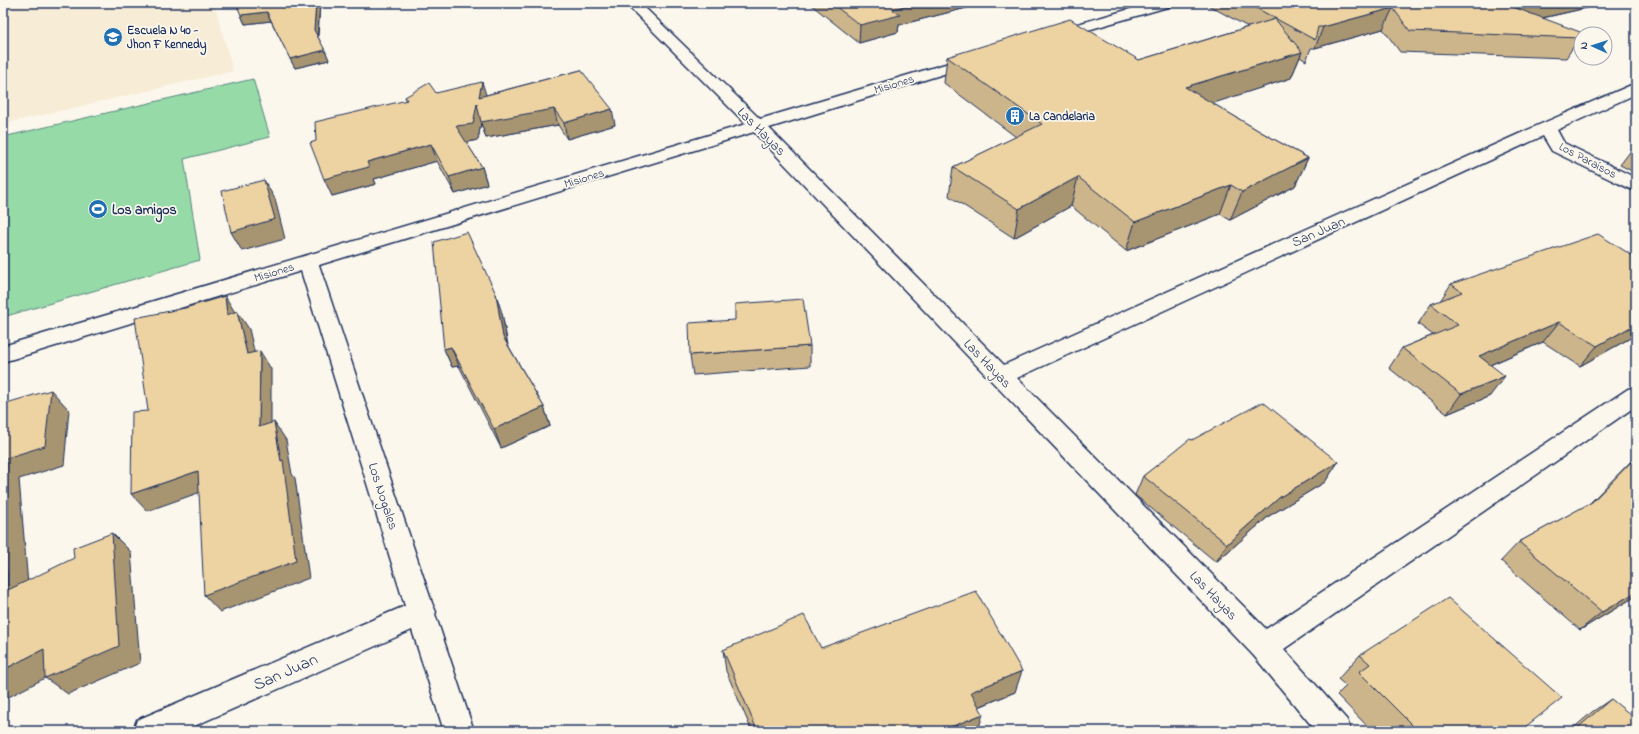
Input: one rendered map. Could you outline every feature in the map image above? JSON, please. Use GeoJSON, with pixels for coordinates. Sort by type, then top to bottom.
{"type":"FeatureCollection","features":[{"type":"Feature","properties":{"kind":"street","name":"Las Hayas"},"geometry":{"type":"LineString","coordinates":[[632,3],[757,125],[1264,647],[1336,731]]}},
{"type":"Feature","properties":{"kind":"street"},"geometry":{"type":"LineString","coordinates":[[1038,40],[1166,3]]}},
{"type":"Feature","properties":{"kind":"street","name":"Misiones"},"geometry":{"type":"LineString","coordinates":[[3,354],[990,55]]}},
{"type":"Feature","properties":{"kind":"street","name":"San Juan"},"geometry":{"type":"LineString","coordinates":[[1000,376],[1636,88]]}},
{"type":"Feature","properties":{"kind":"street","name":"Los Paraísos"},"geometry":{"type":"LineString","coordinates":[[1547,127],[1558,147],[1636,185]]}},
{"type":"Feature","properties":{"kind":"street","name":"Los Nogales"},"geometry":{"type":"LineString","coordinates":[[308,262],[460,731]]}},
{"type":"Feature","properties":{"kind":"street"},"geometry":{"type":"LineString","coordinates":[[1264,647],[1636,395]]}},
{"type":"Feature","properties":{"kind":"street","name":"San Juan"},"geometry":{"type":"LineString","coordinates":[[148,731],[422,612]]}},
{"type":"Feature","properties":{"kind":"shaded area","name":"Escuela N 40 - Jhon F Kennedy"},"geometry":{"type":"Polygon","coordinates":[[[3,3],[214,3],[233,71],[3,124],[3,3]]]}},
{"type":"Feature","properties":{"kind":"green space","name":"Los amigos"},"geometry":{"type":"Polygon","coordinates":[[[253,79],[270,137],[184,159],[200,260],[3,317],[3,137],[253,79]]]}},
{"type":"Feature","properties":{"kind":"building"},"geometry":{"type":"Polygon","coordinates":[[[236,3],[316,3],[314,30],[325,50],[290,59],[267,12],[241,15],[236,3]]]}},
{"type":"Feature","properties":{"kind":"building"},"geometry":{"type":"Polygon","coordinates":[[[831,3],[917,3],[892,9],[900,15],[860,25],[831,3]]]}},
{"type":"Feature","properties":{"kind":"building"},"geometry":{"type":"Polygon","coordinates":[[[1247,3],[1532,3],[1513,7],[1573,29],[1573,38],[1410,31],[1393,8],[1323,27],[1318,27],[1315,40],[1247,3]]]}},
{"type":"Feature","properties":{"kind":"building"},"geometry":{"type":"Polygon","coordinates":[[[1070,19],[1139,60],[1275,19],[1302,52],[1185,87],[1308,158],[1242,192],[1231,185],[1135,222],[1078,177],[1019,209],[953,167],[1042,124],[947,57],[1070,19]]]}},
{"type":"Feature","properties":{"kind":"building"},"geometry":{"type":"Polygon","coordinates":[[[581,70],[612,109],[564,123],[554,109],[481,122],[477,104],[473,124],[456,126],[482,167],[449,177],[431,144],[367,162],[369,167],[324,179],[310,143],[316,141],[315,122],[407,100],[405,97],[429,83],[436,93],[482,82],[479,97],[581,70]]]}},
{"type":"Feature","properties":{"kind":"building"},"geometry":{"type":"Polygon","coordinates":[[[264,180],[275,219],[231,232],[222,191],[264,180]]]}},
{"type":"Feature","properties":{"kind":"building"},"geometry":{"type":"Polygon","coordinates":[[[467,232],[496,294],[503,337],[544,407],[494,429],[451,347],[444,349],[434,242],[467,232]]]}},
{"type":"Feature","properties":{"kind":"building"},"geometry":{"type":"Polygon","coordinates":[[[1598,234],[1636,258],[1636,324],[1597,346],[1559,322],[1479,356],[1505,376],[1461,394],[1402,348],[1458,325],[1431,304],[1462,292],[1451,284],[1598,234]]]}},
{"type":"Feature","properties":{"kind":"building"},"geometry":{"type":"Polygon","coordinates":[[[225,296],[227,315],[237,311],[247,354],[260,351],[259,427],[274,422],[281,461],[283,460],[296,561],[204,595],[198,471],[131,494],[132,412],[148,411],[135,318],[185,308],[225,296]]]}},
{"type":"Feature","properties":{"kind":"building"},"geometry":{"type":"Polygon","coordinates":[[[803,299],[810,346],[690,355],[689,323],[735,320],[735,304],[803,299]]]}},
{"type":"Feature","properties":{"kind":"building"},"geometry":{"type":"Polygon","coordinates":[[[51,390],[45,446],[3,459],[3,404],[51,390]]]}},
{"type":"Feature","properties":{"kind":"building"},"geometry":{"type":"Polygon","coordinates":[[[1263,402],[1338,462],[1280,497],[1227,544],[1143,476],[1190,439],[1192,440],[1263,402]]]}},
{"type":"Feature","properties":{"kind":"building"},"geometry":{"type":"Polygon","coordinates":[[[1636,457],[1636,592],[1602,612],[1519,542],[1592,502],[1636,457]]]}},
{"type":"Feature","properties":{"kind":"building"},"geometry":{"type":"Polygon","coordinates":[[[3,519],[8,590],[74,558],[73,548],[112,533],[119,646],[45,678],[44,649],[3,670],[3,519]]]}},
{"type":"Feature","properties":{"kind":"building"},"geometry":{"type":"Polygon","coordinates":[[[976,591],[1022,671],[971,692],[983,714],[941,731],[755,731],[757,730],[723,650],[804,615],[821,648],[976,591]]]}},
{"type":"Feature","properties":{"kind":"building"},"geometry":{"type":"Polygon","coordinates":[[[1448,598],[1562,698],[1520,731],[1418,731],[1359,672],[1370,664],[1360,655],[1448,598]]]}},
{"type":"Feature","properties":{"kind":"building"},"geometry":{"type":"Polygon","coordinates":[[[1611,699],[1636,719],[1636,731],[1574,731],[1611,699]]]}},
{"type":"Feature","properties":{"kind":"place","name":"Escuela N 40 - Jhon F Kennedy"},"geometry":{"type":"Point","coordinates":[113,37]}},
{"type":"Feature","properties":{"kind":"place","name":"La Candelaria"},"geometry":{"type":"Point","coordinates":[1015,116]}},
{"type":"Feature","properties":{"kind":"place","name":"Los amigos"},"geometry":{"type":"Point","coordinates":[98,209]}}]}
